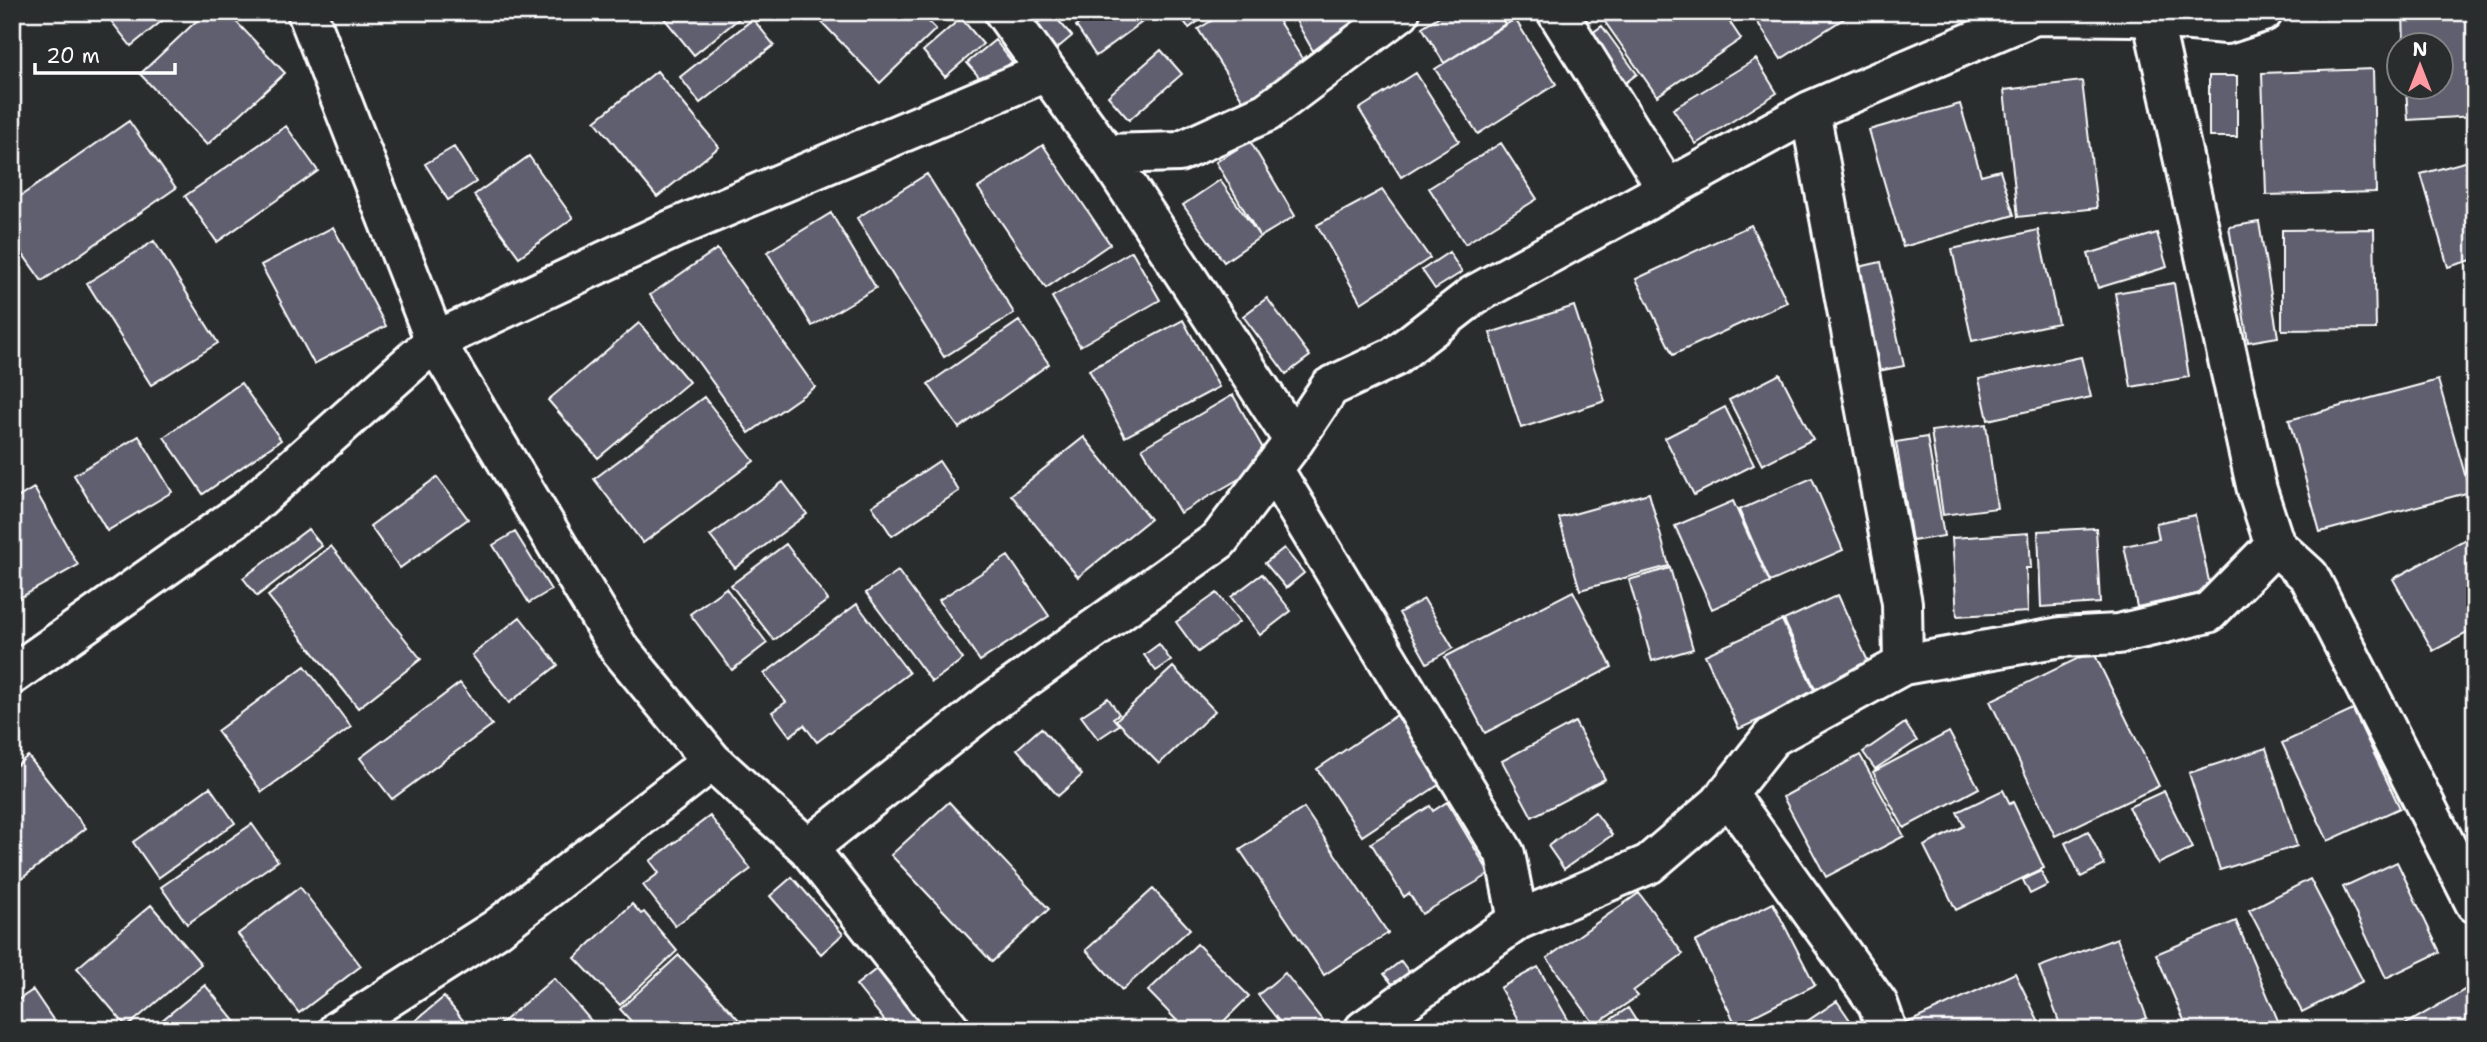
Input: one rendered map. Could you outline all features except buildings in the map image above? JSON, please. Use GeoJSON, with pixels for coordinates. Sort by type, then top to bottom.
{"type":"FeatureCollection","features":[{"type":"Feature","properties":{"kind":"street"},"geometry":{"type":"LineString","coordinates":[[307,12],[435,341],[618,647],[712,761],[807,848],[951,1030]]}},
{"type":"Feature","properties":{"kind":"street"},"geometry":{"type":"LineString","coordinates":[[1004,12],[1106,155],[1284,455],[1505,854],[1518,920]]}},
{"type":"Feature","properties":{"kind":"street"},"geometry":{"type":"LineString","coordinates":[[1106,155],[1179,152],[1266,112],[1400,12]]}},
{"type":"Feature","properties":{"kind":"street"},"geometry":{"type":"LineString","coordinates":[[1557,12],[1667,189]]}},
{"type":"Feature","properties":{"kind":"street"},"geometry":{"type":"LineString","coordinates":[[807,848],[992,702],[1219,540],[1284,455],[1331,387],[1394,357],[1474,295],[1810,111],[2035,15],[2152,15],[2226,24],[2263,12]]}},
{"type":"Feature","properties":{"kind":"street"},"geometry":{"type":"LineString","coordinates":[[2152,15],[2257,490],[2275,545],[2309,576],[2475,903]]}},
{"type":"Feature","properties":{"kind":"street"},"geometry":{"type":"LineString","coordinates":[[12,676],[246,510],[435,341],[673,229],[1046,72]]}},
{"type":"Feature","properties":{"kind":"street"},"geometry":{"type":"LineString","coordinates":[[1810,111],[1902,603],[1903,665]]}},
{"type":"Feature","properties":{"kind":"street"},"geometry":{"type":"LineString","coordinates":[[1364,1030],[1518,920],[1649,864],[1727,793],[1772,737],[1903,665],[2062,637],[2118,634],[2208,613],[2275,545]]}},
{"type":"Feature","properties":{"kind":"street"},"geometry":{"type":"LineString","coordinates":[[338,1030],[496,929],[712,761]]}},
{"type":"Feature","properties":{"kind":"street"},"geometry":{"type":"LineString","coordinates":[[1727,793],[1878,1004],[1887,1030]]}}]}
